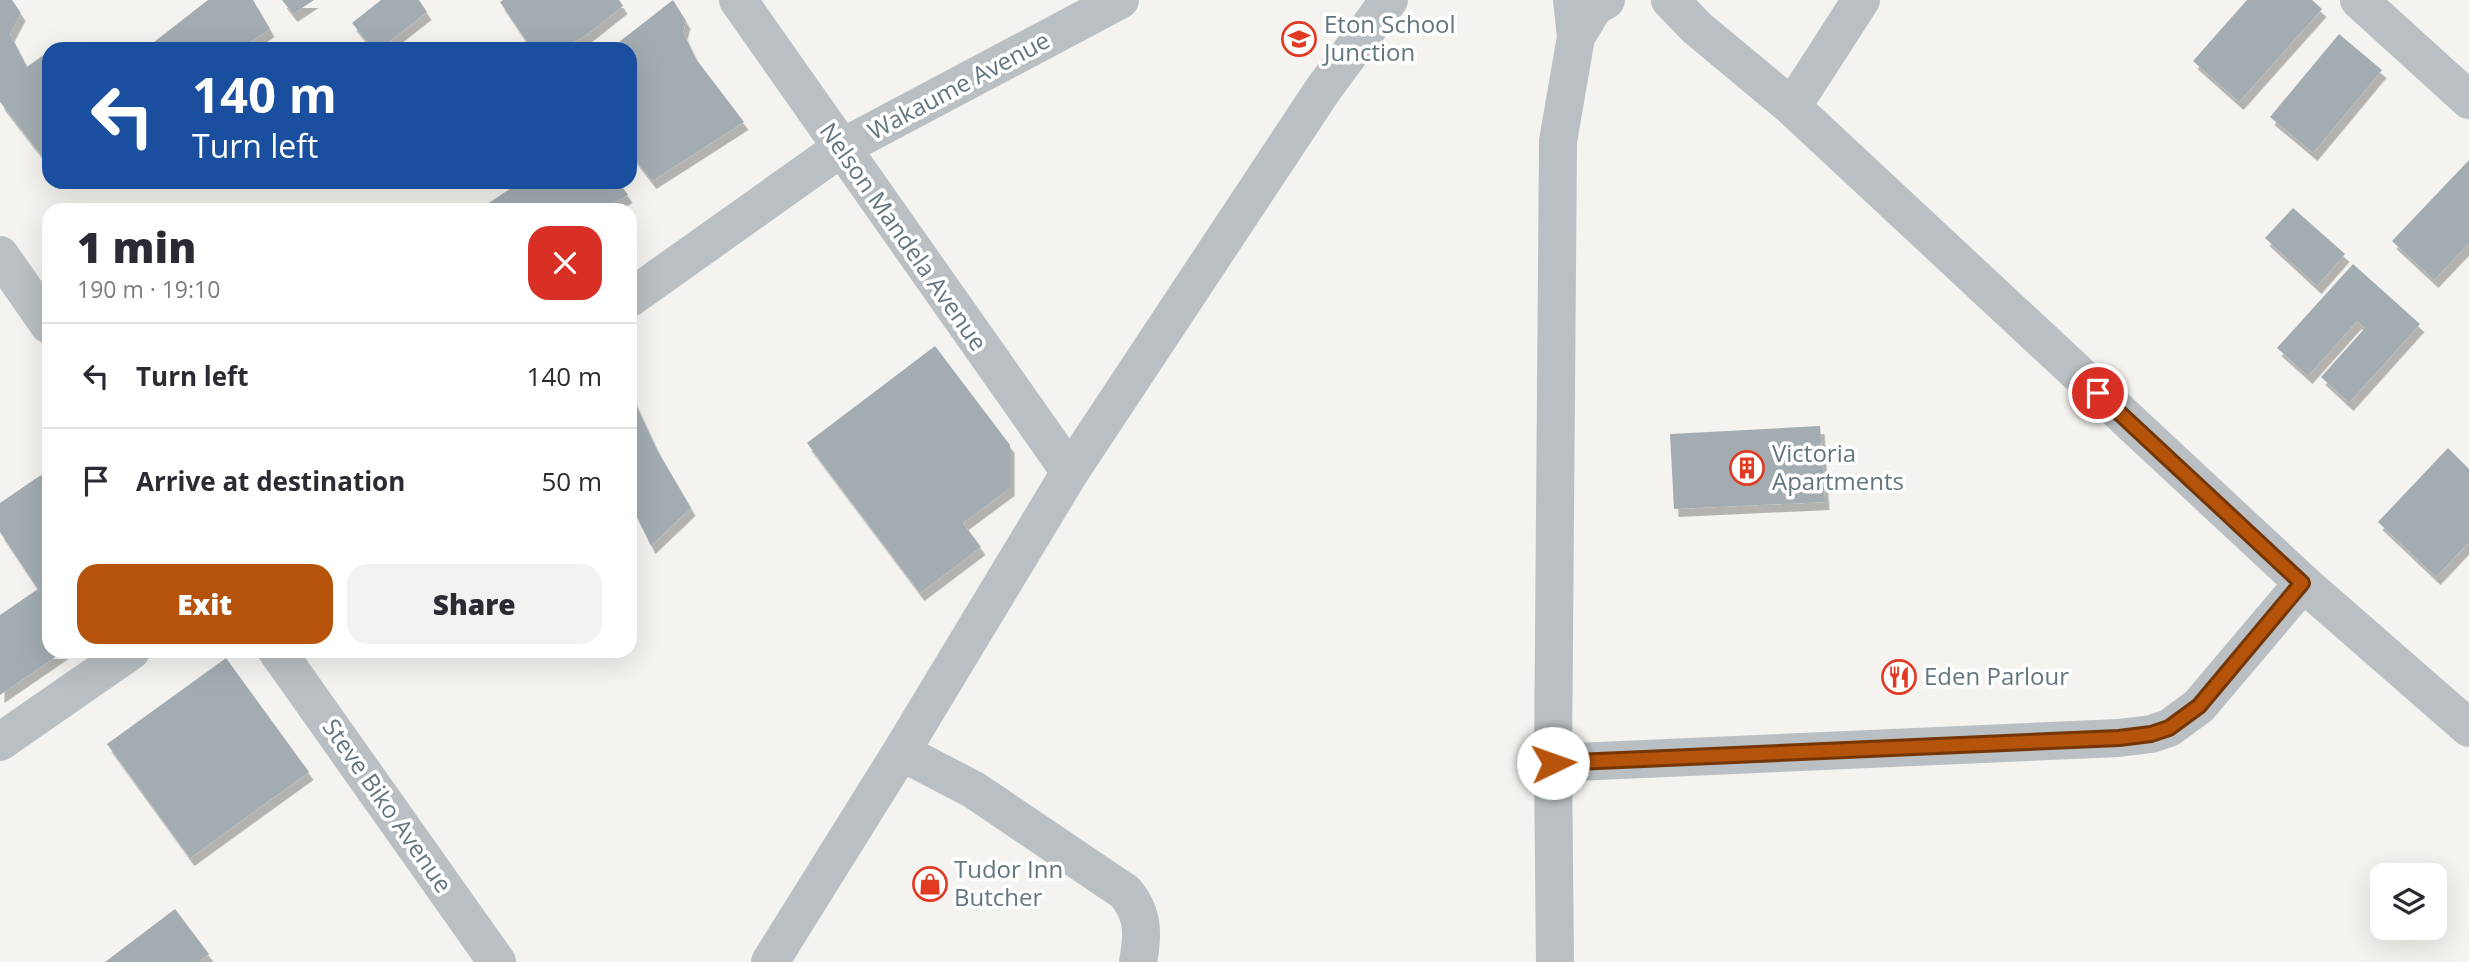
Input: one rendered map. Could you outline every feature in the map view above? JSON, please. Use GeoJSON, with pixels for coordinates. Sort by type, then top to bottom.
{"type":"FeatureCollection","features":[{"type":"Feature","properties":{"kind":"street","name":"Nelson Mandela Avenue"},"geometry":{"type":"LineString","coordinates":[[738,0],[1070,472]]}},
{"type":"Feature","properties":{"kind":"street","name":"Wakaume Avenue"},"geometry":{"type":"LineString","coordinates":[[637,293],[841,148],[1120,0]]}},
{"type":"Feature","properties":{"kind":"street"},"geometry":{"type":"LineString","coordinates":[[770,962],[1070,472],[1322,91],[1389,0]]}},
{"type":"Feature","properties":{"kind":"street"},"geometry":{"type":"LineString","coordinates":[[1555,962],[1553,763],[1558,141],[1576,37],[1572,0]]}},
{"type":"Feature","properties":{"kind":"street"},"geometry":{"type":"LineString","coordinates":[[1576,37],[1594,7],[1606,0]]}},
{"type":"Feature","properties":{"kind":"street"},"geometry":{"type":"LineString","coordinates":[[1670,0],[1697,28],[1792,107],[2302,583],[2469,728]]}},
{"type":"Feature","properties":{"kind":"street"},"geometry":{"type":"LineString","coordinates":[[1792,107],[1861,0]]}},
{"type":"Feature","properties":{"kind":"street"},"geometry":{"type":"LineString","coordinates":[[2359,0],[2469,100]]}},
{"type":"Feature","properties":{"kind":"street"},"geometry":{"type":"LineString","coordinates":[[0,255],[42,315]]}},
{"type":"Feature","properties":{"kind":"street"},"geometry":{"type":"LineString","coordinates":[[1553,763],[2119,738],[2151,734],[2169,728],[2199,706],[2302,583]]}},
{"type":"Feature","properties":{"kind":"street"},"geometry":{"type":"LineString","coordinates":[[0,742],[121,658]]}},
{"type":"Feature","properties":{"kind":"street","name":"Steve Biko Avenue"},"geometry":{"type":"LineString","coordinates":[[282,658],[498,962]]}},
{"type":"Feature","properties":{"kind":"street"},"geometry":{"type":"LineString","coordinates":[[901,752],[974,790],[1125,892],[1134,902],[1141,923],[1139,962]]}},
{"type":"Feature","properties":{"kind":"building"},"geometry":{"type":"Polygon","coordinates":[[[0,0],[12,0],[21,13],[10,34],[27,67],[42,56],[42,156],[0,102],[0,0]]]}},
{"type":"Feature","properties":{"kind":"building"},"geometry":{"type":"Polygon","coordinates":[[[208,0],[253,0],[270,29],[250,42],[154,42],[208,0]]]}},
{"type":"Feature","properties":{"kind":"building"},"geometry":{"type":"Polygon","coordinates":[[[282,0],[314,0],[293,14],[282,0]]]}},
{"type":"Feature","properties":{"kind":"building"},"geometry":{"type":"Polygon","coordinates":[[[381,0],[419,0],[427,12],[389,42],[367,42],[352,23],[381,0]]]}},
{"type":"Feature","properties":{"kind":"building"},"geometry":{"type":"Polygon","coordinates":[[[619,0],[623,6],[574,42],[527,42],[500,2],[619,0]]]}},
{"type":"Feature","properties":{"kind":"building"},"geometry":{"type":"Polygon","coordinates":[[[673,0],[686,21],[683,32],[696,59],[744,122],[652,181],[637,162],[637,42],[619,42],[673,0]]]}},
{"type":"Feature","properties":{"kind":"building"},"geometry":{"type":"Polygon","coordinates":[[[2247,0],[2312,0],[2322,9],[2239,102],[2193,61],[2247,0]]]}},
{"type":"Feature","properties":{"kind":"building"},"geometry":{"type":"Polygon","coordinates":[[[2339,34],[2382,70],[2313,153],[2270,117],[2339,34]]]}},
{"type":"Feature","properties":{"kind":"building"},"geometry":{"type":"Polygon","coordinates":[[[2469,160],[2469,243],[2434,280],[2392,241],[2469,160]]]}},
{"type":"Feature","properties":{"kind":"building"},"geometry":{"type":"Polygon","coordinates":[[[510,189],[624,189],[628,195],[614,203],[489,203],[510,189]]]}},
{"type":"Feature","properties":{"kind":"building"},"geometry":{"type":"Polygon","coordinates":[[[2293,208],[2345,254],[2317,286],[2265,238],[2293,208]]]}},
{"type":"Feature","properties":{"kind":"building"},"geometry":{"type":"Polygon","coordinates":[[[2353,264],[2420,324],[2349,403],[2321,377],[2365,328],[2357,321],[2308,376],[2277,348],[2353,264]]]}},
{"type":"Feature","properties":{"kind":"building"},"geometry":{"type":"Polygon","coordinates":[[[935,346],[1010,445],[1010,488],[963,523],[981,547],[920,593],[807,443],[935,346]]]}},
{"type":"Feature","properties":{"kind":"building"},"geometry":{"type":"Polygon","coordinates":[[[637,407],[656,448],[691,508],[651,546],[637,517],[637,407]]]}},
{"type":"Feature","properties":{"kind":"building","name":"Victoria Apartments"},"geometry":{"type":"Polygon","coordinates":[[[1820,426],[1825,502],[1674,509],[1670,434],[1820,426]]]}},
{"type":"Feature","properties":{"kind":"building"},"geometry":{"type":"Polygon","coordinates":[[[2448,448],[2469,469],[2469,542],[2436,577],[2378,522],[2448,448]]]}},
{"type":"Feature","properties":{"kind":"building"},"geometry":{"type":"Polygon","coordinates":[[[42,476],[42,658],[54,658],[0,695],[0,615],[38,589],[0,532],[0,503],[42,476]]]}},
{"type":"Feature","properties":{"kind":"building"},"geometry":{"type":"Polygon","coordinates":[[[226,658],[309,772],[190,858],[107,744],[226,658]]]}},
{"type":"Feature","properties":{"kind":"building"},"geometry":{"type":"Polygon","coordinates":[[[175,909],[209,954],[198,962],[105,962],[175,909]]]}},
{"type":"Feature","properties":{"kind":"place","name":"Eton School Junction"},"geometry":{"type":"Point","coordinates":[1299,39]}},
{"type":"Feature","properties":{"kind":"place","name":"Victoria Apartments"},"geometry":{"type":"Point","coordinates":[1747,468]}},
{"type":"Feature","properties":{"kind":"place","name":"Eden Parlour"},"geometry":{"type":"Point","coordinates":[1899,677]}},
{"type":"Feature","properties":{"kind":"place","name":"Tudor Inn Butcher"},"geometry":{"type":"Point","coordinates":[930,884]}},
{"type":"Feature","properties":{"kind":"route"},"geometry":{"type":"LineString","coordinates":[[1553,763],[2119,738],[2151,734],[2169,728],[2199,706],[2302,583],[2098,393]]}}]}
